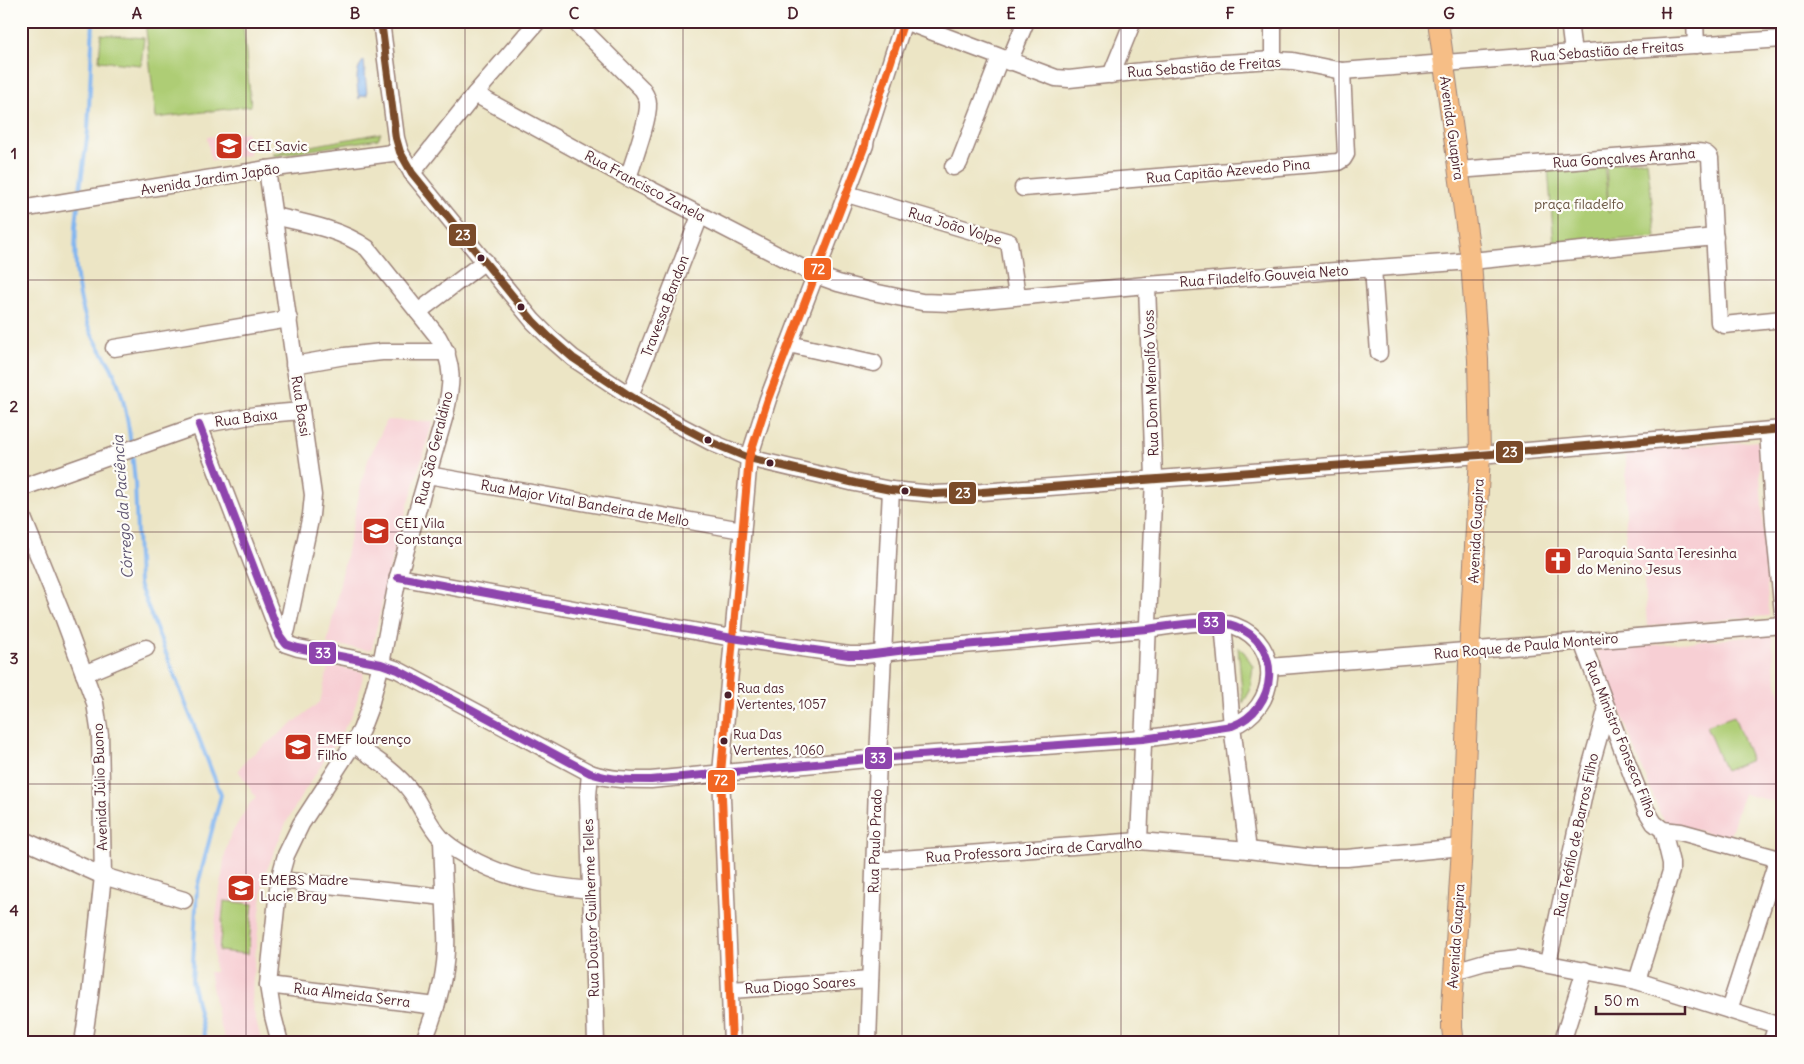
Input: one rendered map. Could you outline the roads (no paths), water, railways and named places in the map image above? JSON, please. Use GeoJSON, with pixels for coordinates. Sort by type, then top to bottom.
{"type":"FeatureCollection","features":[{"type":"Feature","properties":{"kind":"main road","name":"Avenida Guapira"},"geometry":{"type":"LineString","coordinates":[[1438,21],[1471,260],[1478,360],[1480,455],[1462,847],[1454,971],[1453,1042]]}},
{"type":"Feature","properties":{"kind":"street"},"geometry":{"type":"LineString","coordinates":[[382,21],[395,129],[400,152],[412,173],[549,337],[573,358],[630,396],[670,421],[715,444],[749,458],[855,483],[891,490],[934,494],[1480,455],[1775,430],[1774,524],[1783,613]]}},
{"type":"Feature","properties":{"kind":"street"},"geometry":{"type":"LineString","coordinates":[[412,173],[475,94],[538,21]]}},
{"type":"Feature","properties":{"kind":"street"},"geometry":{"type":"LineString","coordinates":[[574,21],[647,96],[648,106],[645,121],[628,178]]}},
{"type":"Feature","properties":{"kind":"street"},"geometry":{"type":"LineString","coordinates":[[732,1043],[721,773],[749,458],[768,399],[865,145],[904,21]]}},
{"type":"Feature","properties":{"kind":"street","name":"Rua Sebastião de Freitas"},"geometry":{"type":"LineString","coordinates":[[904,21],[1056,78],[1069,79],[1209,64],[1273,60],[1294,61],[1342,70],[1783,39]]}},
{"type":"Feature","properties":{"kind":"street"},"geometry":{"type":"LineString","coordinates":[[953,167],[959,163],[1005,60],[1026,21]]}},
{"type":"Feature","properties":{"kind":"street"},"geometry":{"type":"LineString","coordinates":[[1112,75],[1132,21]]}},
{"type":"Feature","properties":{"kind":"street"},"geometry":{"type":"LineString","coordinates":[[1273,21],[1273,60]]}},
{"type":"Feature","properties":{"kind":"street"},"geometry":{"type":"LineString","coordinates":[[1569,21],[1573,53]]}},
{"type":"Feature","properties":{"kind":"street"},"geometry":{"type":"LineString","coordinates":[[1695,21],[1696,45]]}},
{"type":"Feature","properties":{"kind":"street","name":"Rua Capitão Azevedo Pina"},"geometry":{"type":"LineString","coordinates":[[1023,188],[1338,162],[1346,154],[1342,70]]}},
{"type":"Feature","properties":{"kind":"street","name":"Rua Francisco Zanela"},"geometry":{"type":"LineString","coordinates":[[475,94],[628,178],[816,275]]}},
{"type":"Feature","properties":{"kind":"street","name":"Avenida Jardim Japão"},"geometry":{"type":"LineString","coordinates":[[21,209],[267,169],[400,152]]}},
{"type":"Feature","properties":{"kind":"street","name":"Rua Gonçalves Aranha"},"geometry":{"type":"LineString","coordinates":[[1458,170],[1702,152],[1708,154],[1710,158],[1719,322],[1724,325],[1783,319]]}},
{"type":"Feature","properties":{"kind":"street","name":"Rua Bassi"},"geometry":{"type":"LineString","coordinates":[[267,169],[313,495],[311,515],[287,628],[281,639]]}},
{"type":"Feature","properties":{"kind":"street","name":"Rua João Volpe"},"geometry":{"type":"LineString","coordinates":[[847,194],[1009,242],[1017,296]]}},
{"type":"Feature","properties":{"kind":"street","name":"Rua São Geraldino"},"geometry":{"type":"LineString","coordinates":[[274,216],[324,229],[356,240],[367,248],[438,337],[447,352],[451,376],[450,396],[398,577],[381,664],[361,730],[354,744],[301,824],[286,855],[278,880],[268,985],[272,1016],[280,1043]]}},
{"type":"Feature","properties":{"kind":"street","name":"Travessa Bandon"},"geometry":{"type":"LineString","coordinates":[[630,396],[700,216]]}},
{"type":"Feature","properties":{"kind":"street","name":"Rua Filadelfo Gouveia Neto"},"geometry":{"type":"LineString","coordinates":[[816,275],[873,292],[922,302],[951,303],[1147,284],[1471,260],[1715,237]]}},
{"type":"Feature","properties":{"kind":"street"},"geometry":{"type":"LineString","coordinates":[[418,312],[485,261]]}},
{"type":"Feature","properties":{"kind":"street"},"geometry":{"type":"LineString","coordinates":[[1372,268],[1379,354]]}},
{"type":"Feature","properties":{"kind":"street","name":"Rua Dom Meinolfo Voss"},"geometry":{"type":"LineString","coordinates":[[1139,841],[1154,478],[1147,284]]}},
{"type":"Feature","properties":{"kind":"street"},"geometry":{"type":"LineString","coordinates":[[114,348],[289,319]]}},
{"type":"Feature","properties":{"kind":"street"},"geometry":{"type":"LineString","coordinates":[[789,344],[874,363]]}},
{"type":"Feature","properties":{"kind":"street"},"geometry":{"type":"LineString","coordinates":[[294,365],[382,352],[447,352]]}},
{"type":"Feature","properties":{"kind":"street","name":"Rua Baixa"},"geometry":{"type":"LineString","coordinates":[[21,488],[199,425],[256,415],[301,411]]}},
{"type":"Feature","properties":{"kind":"street"},"geometry":{"type":"LineString","coordinates":[[199,425],[281,639],[290,647],[381,664],[398,670],[590,773],[606,778],[651,780],[878,758],[1143,739],[1232,726],[1250,718],[1262,703],[1268,686],[1269,667],[1263,650],[1252,636],[1238,627],[1223,623],[1184,624],[866,655],[833,654],[732,638],[398,577]]}},
{"type":"Feature","properties":{"kind":"street","name":"Rua Major Vital Bandeira de Mello"},"geometry":{"type":"LineString","coordinates":[[428,476],[742,530]]}},
{"type":"Feature","properties":{"kind":"street","name":"Rua Paulo Prado"},"geometry":{"type":"LineString","coordinates":[[868,1043],[878,758],[891,490]]}},
{"type":"Feature","properties":{"kind":"street","name":"Avenida Júlio Buono"},"geometry":{"type":"LineString","coordinates":[[21,513],[62,614],[95,703],[100,735],[103,876],[83,1043]]}},
{"type":"Feature","properties":{"kind":"street"},"geometry":{"type":"LineString","coordinates":[[1223,623],[1232,726],[1248,850]]}},
{"type":"Feature","properties":{"kind":"street","name":"Rua Roque de Paula Monteiro"},"geometry":{"type":"LineString","coordinates":[[1269,667],[1783,626]]}},
{"type":"Feature","properties":{"kind":"street","name":"Rua Ministro Fonseca Filho"},"geometry":{"type":"LineString","coordinates":[[1582,642],[1646,810],[1654,823],[1663,830],[1681,832],[1780,859]]}},
{"type":"Feature","properties":{"kind":"street"},"geometry":{"type":"LineString","coordinates":[[84,674],[146,648]]}},
{"type":"Feature","properties":{"kind":"street","name":"Rua Teófilo de Barros Filho"},"geometry":{"type":"LineString","coordinates":[[1548,963],[1588,775],[1607,708]]}},
{"type":"Feature","properties":{"kind":"street"},"geometry":{"type":"LineString","coordinates":[[354,744],[389,769],[402,782],[442,840],[454,850],[502,874],[551,886],[591,890]]}},
{"type":"Feature","properties":{"kind":"street","name":"Rua Doutor Guilherme Telles"},"geometry":{"type":"LineString","coordinates":[[590,773],[588,796],[596,1043]]}},
{"type":"Feature","properties":{"kind":"street"},"geometry":{"type":"LineString","coordinates":[[1637,981],[1671,870],[1663,830]]}},
{"type":"Feature","properties":{"kind":"street"},"geometry":{"type":"LineString","coordinates":[[21,838],[103,876],[184,900]]}},
{"type":"Feature","properties":{"kind":"street"},"geometry":{"type":"LineString","coordinates":[[423,1043],[441,987],[446,952],[442,840]]}},
{"type":"Feature","properties":{"kind":"street","name":"Rua Professora Jacira de Carvalho"},"geometry":{"type":"LineString","coordinates":[[875,862],[1139,841],[1248,850],[1314,858],[1347,858],[1462,847]]}},
{"type":"Feature","properties":{"kind":"street"},"geometry":{"type":"LineString","coordinates":[[1729,1010],[1780,859]]}},
{"type":"Feature","properties":{"kind":"street"},"geometry":{"type":"LineString","coordinates":[[278,880],[444,896]]}},
{"type":"Feature","properties":{"kind":"street"},"geometry":{"type":"LineString","coordinates":[[1454,971],[1485,962],[1518,958],[1637,981],[1780,1026],[1771,1043]]}},
{"type":"Feature","properties":{"kind":"street"},"geometry":{"type":"LineString","coordinates":[[1564,1043],[1565,1033],[1585,970]]}},
{"type":"Feature","properties":{"kind":"street","name":"Rua Diogo Soares"},"geometry":{"type":"LineString","coordinates":[[731,990],[870,980]]}},
{"type":"Feature","properties":{"kind":"street","name":"Rua Almeida Serra"},"geometry":{"type":"LineString","coordinates":[[268,985],[436,1006]]}},
{"type":"Feature","properties":{"kind":"water"},"geometry":{"type":"Polygon","coordinates":[[[364,60],[367,95],[361,96],[359,99],[357,73],[364,60]]]}},
{"type":"Feature","properties":{"kind":"waterway","name":"Córrego da Paciência"},"geometry":{"type":"LineString","coordinates":[[79,196],[88,131],[93,21]]}},
{"type":"Feature","properties":{"kind":"waterway","name":"Córrego da Paciência"},"geometry":{"type":"LineString","coordinates":[[78,205],[75,250],[79,294],[89,329],[111,367],[119,386],[127,415],[131,445]]}},
{"type":"Feature","properties":{"kind":"waterway","name":"Córrego da Paciência"},"geometry":{"type":"LineString","coordinates":[[132,452],[139,584],[221,795],[197,888],[192,981],[206,1043]]}},
{"type":"Feature","properties":{"kind":"place","name":"CEI Savic"},"geometry":{"type":"Point","coordinates":[229,146]}},
{"type":"Feature","properties":{"kind":"place","name":"CEI Vila Constança"},"geometry":{"type":"Point","coordinates":[376,531]}},
{"type":"Feature","properties":{"kind":"place","name":"Paroquia Santa Teresinha do Menino Jesus"},"geometry":{"type":"Point","coordinates":[1558,561]}},
{"type":"Feature","properties":{"kind":"place","name":"Rua das Vertentes, 1057"},"geometry":{"type":"Point","coordinates":[728,695]}},
{"type":"Feature","properties":{"kind":"place","name":"Rua Das Vertentes, 1060"},"geometry":{"type":"Point","coordinates":[724,741]}},
{"type":"Feature","properties":{"kind":"place","name":"EMEF lourenço Filho"},"geometry":{"type":"Point","coordinates":[298,747]}},
{"type":"Feature","properties":{"kind":"place","name":"EMEBS Madre Lucie Bray"},"geometry":{"type":"Point","coordinates":[241,888]}},
{"type":"Feature","properties":{"kind":"park label","name":"praça filadelfo"},"geometry":{"type":"Point","coordinates":[1579,204]}}]}
